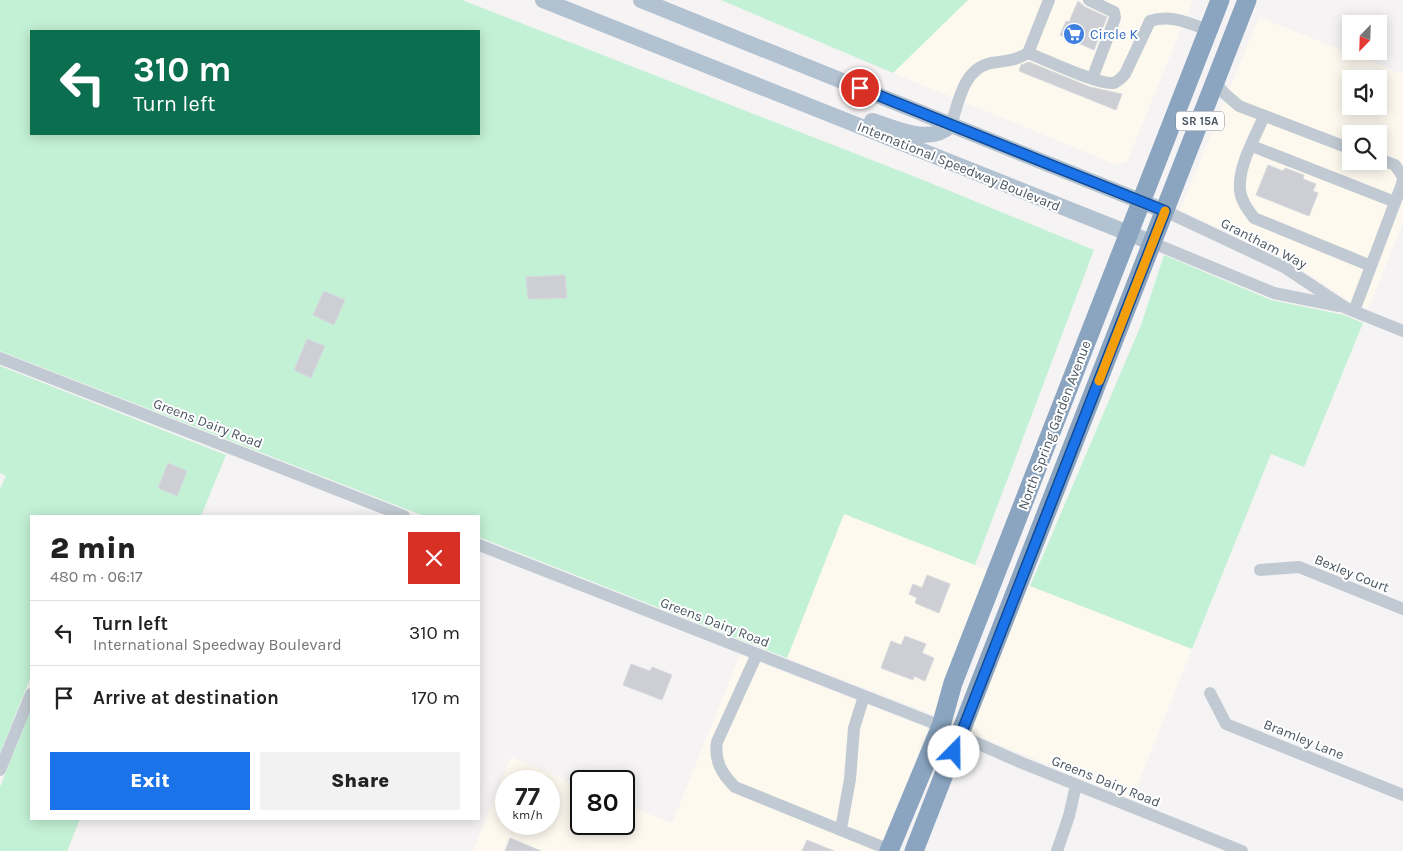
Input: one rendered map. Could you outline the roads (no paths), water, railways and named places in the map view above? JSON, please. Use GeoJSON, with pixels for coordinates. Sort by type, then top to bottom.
{"type":"FeatureCollection","features":[{"type":"Feature","properties":{"kind":"highway","name":"North Spring Garden Avenue"},"geometry":{"type":"LineString","coordinates":[[889,850],[941,726],[953,683],[1220,0]]}},
{"type":"Feature","properties":{"kind":"highway","name":"North Spring Garden Avenue"},"geometry":{"type":"LineString","coordinates":[[914,851],[961,736],[1247,0]]}},
{"type":"Feature","properties":{"kind":"highway"},"geometry":{"type":"LineString","coordinates":[[953,683],[953,713],[961,736]]}},
{"type":"Feature","properties":{"kind":"highway"},"geometry":{"type":"LineString","coordinates":[[941,726],[939,737],[942,783]]}},
{"type":"Feature","properties":{"kind":"main road","name":"International Speedway Boulevard"},"geometry":{"type":"LineString","coordinates":[[542,0],[1153,243]]}},
{"type":"Feature","properties":{"kind":"main road"},"geometry":{"type":"LineString","coordinates":[[642,0],[1165,211]]}},
{"type":"Feature","properties":{"kind":"main road"},"geometry":{"type":"LineString","coordinates":[[760,87],[921,136],[935,135],[951,125]]}},
{"type":"Feature","properties":{"kind":"street"},"geometry":{"type":"LineString","coordinates":[[1089,0],[1114,12],[1115,18],[1092,79]]}},
{"type":"Feature","properties":{"kind":"street"},"geometry":{"type":"LineString","coordinates":[[951,125],[966,81],[977,68],[1016,60],[1028,53],[1049,1]]}},
{"type":"Feature","properties":{"kind":"street"},"geometry":{"type":"LineString","coordinates":[[1028,53],[1092,79],[1112,83],[1125,74],[1150,21],[1160,18],[1176,19],[1208,30]]}},
{"type":"Feature","properties":{"kind":"street"},"geometry":{"type":"LineString","coordinates":[[1215,82],[1239,106],[1342,146]]}},
{"type":"Feature","properties":{"kind":"street"},"geometry":{"type":"LineString","coordinates":[[1264,116],[1241,174],[1240,192],[1244,204],[1254,218],[1371,266]]}},
{"type":"Feature","properties":{"kind":"street"},"geometry":{"type":"LineString","coordinates":[[1252,146],[1395,202]]}},
{"type":"Feature","properties":{"kind":"street"},"geometry":{"type":"LineString","coordinates":[[1350,309],[1371,266],[1403,177],[1395,165],[1387,162]]}},
{"type":"Feature","properties":{"kind":"street","name":"Grantham Way"},"geometry":{"type":"LineString","coordinates":[[1165,211],[1284,267],[1350,309],[1403,331]]}},
{"type":"Feature","properties":{"kind":"street","name":"Grantham Way"},"geometry":{"type":"LineString","coordinates":[[1153,243],[1274,293],[1350,309]]}},
{"type":"Feature","properties":{"kind":"street","name":"Greens Dairy Road"},"geometry":{"type":"LineString","coordinates":[[0,358],[401,515]]}},
{"type":"Feature","properties":{"kind":"street","name":"Greens Dairy Road"},"geometry":{"type":"LineString","coordinates":[[480,545],[941,726]]}},
{"type":"Feature","properties":{"kind":"street","name":"Bexley Court"},"geometry":{"type":"LineString","coordinates":[[1260,570],[1299,567],[1403,609]]}},
{"type":"Feature","properties":{"kind":"street"},"geometry":{"type":"LineString","coordinates":[[757,654],[717,742],[718,764],[726,778],[735,787],[889,850]]}},
{"type":"Feature","properties":{"kind":"street","name":"Bramley Lane"},"geometry":{"type":"LineString","coordinates":[[1210,693],[1226,724],[1403,795]]}},
{"type":"Feature","properties":{"kind":"street"},"geometry":{"type":"LineString","coordinates":[[0,770],[30,696]]}},
{"type":"Feature","properties":{"kind":"street"},"geometry":{"type":"LineString","coordinates":[[841,829],[850,779],[854,728],[864,696]]}},
{"type":"Feature","properties":{"kind":"street","name":"Greens Dairy Road"},"geometry":{"type":"LineString","coordinates":[[961,736],[1076,785],[1242,851]]}},
{"type":"Feature","properties":{"kind":"street"},"geometry":{"type":"LineString","coordinates":[[1057,851],[1069,816],[1076,785]]}},
{"type":"Feature","properties":{"kind":"place","name":"Circle K"},"geometry":{"type":"Point","coordinates":[1074,34]}}]}
